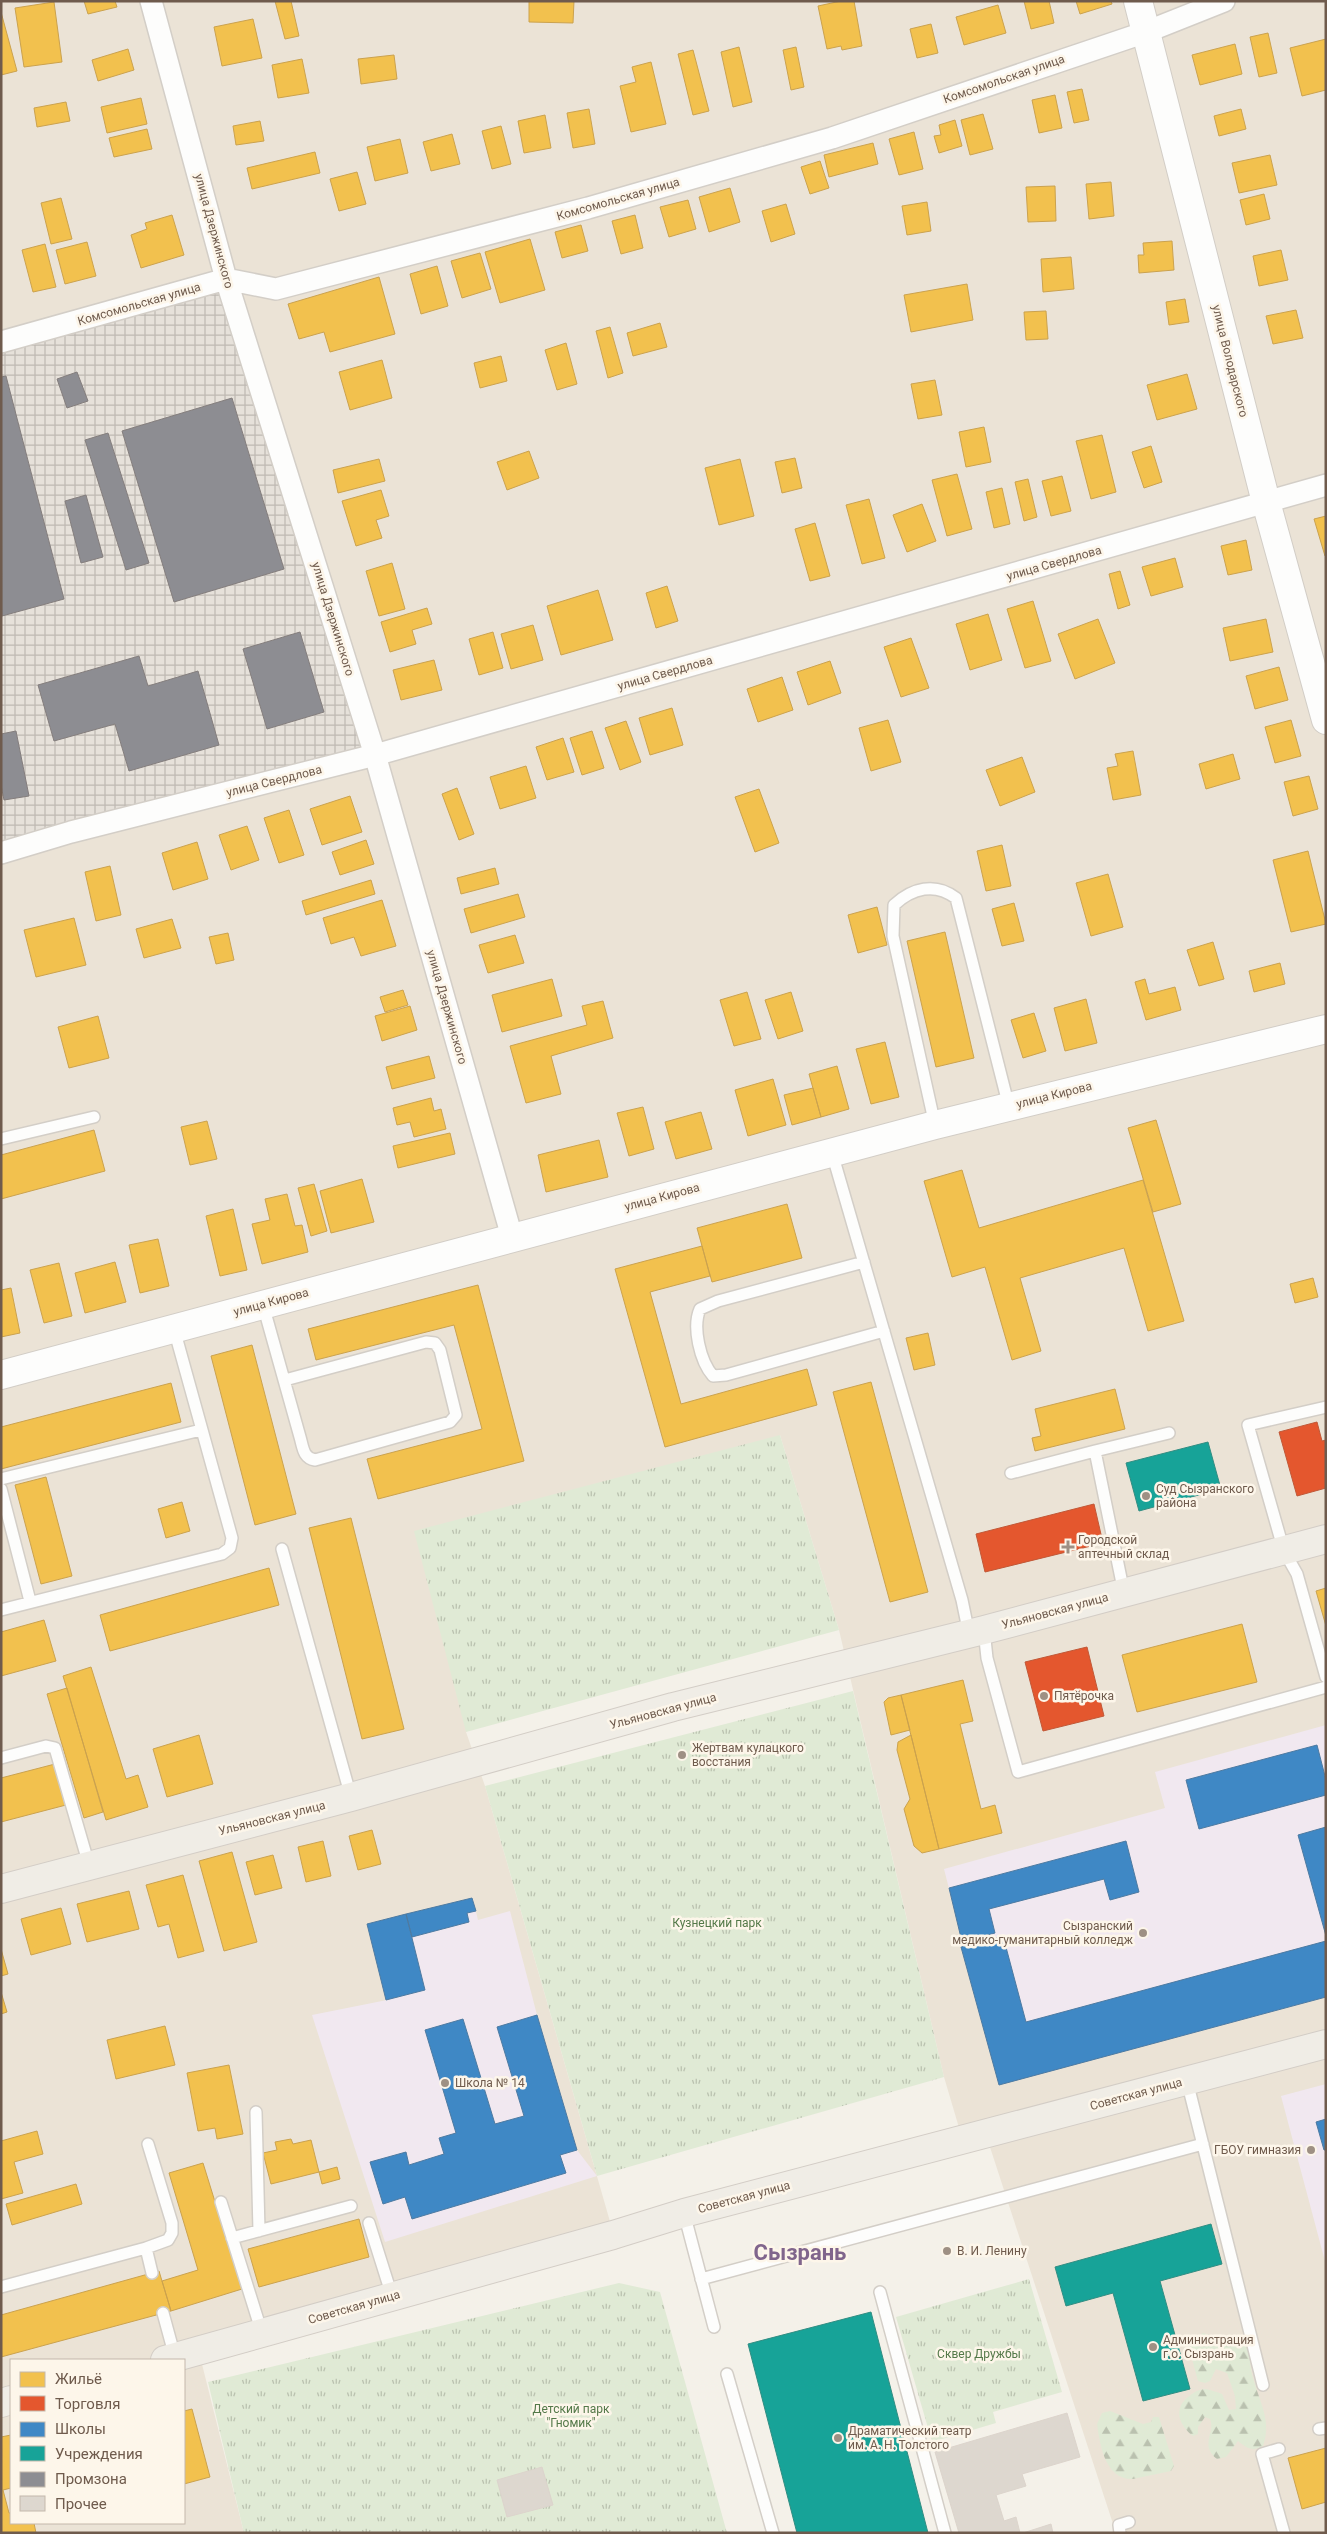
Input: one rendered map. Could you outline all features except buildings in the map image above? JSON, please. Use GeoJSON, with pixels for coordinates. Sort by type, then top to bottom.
{"type":"FeatureCollection","features":[{"type":"Feature","properties":{"kind":"main road","name":"Ульяновская улица"},"geometry":{"type":"LineString","coordinates":[[1,1889],[351,1798],[673,1707],[976,1632],[1326,1539]]}},
{"type":"Feature","properties":{"kind":"main road","name":"Советская улица"},"geometry":{"type":"LineString","coordinates":[[170,2359],[614,2235],[684,2213],[1326,2044]]}},
{"type":"Feature","properties":{"kind":"street","name":"улица Дзержинского"},"geometry":{"type":"LineString","coordinates":[[151,1],[226,279],[375,756],[512,1236]]}},
{"type":"Feature","properties":{"kind":"street","name":"улица Володарского"},"geometry":{"type":"LineString","coordinates":[[1138,1],[1266,502],[1326,720]]}},
{"type":"Feature","properties":{"kind":"street","name":"Комсомольская улица"},"geometry":{"type":"LineString","coordinates":[[1,342],[226,279],[276,289],[588,208],[832,138],[1146,32],[1224,1]]}},
{"type":"Feature","properties":{"kind":"street","name":"улица Свердлова"},"geometry":{"type":"LineString","coordinates":[[1,853],[71,832],[375,756],[1326,485]]}},
{"type":"Feature","properties":{"kind":"street","name":"улица Кирова"},"geometry":{"type":"LineString","coordinates":[[1,1375],[512,1236],[935,1125],[1326,1028]]}},
{"type":"Feature","properties":{"kind":"lane"},"geometry":{"type":"LineString","coordinates":[[935,1125],[893,936],[894,905],[903,896],[916,891],[931,888],[945,890],[956,898],[1010,1106]]}},
{"type":"Feature","properties":{"kind":"lane"},"geometry":{"type":"LineString","coordinates":[[1,1139],[94,1117]]}},
{"type":"Feature","properties":{"kind":"lane"},"geometry":{"type":"LineString","coordinates":[[832,1153],[962,1600],[987,1658],[1018,1772],[1326,1687]]}},
{"type":"Feature","properties":{"kind":"lane"},"geometry":{"type":"LineString","coordinates":[[864,1262],[718,1301],[700,1309],[695,1319],[706,1368],[713,1376],[726,1374],[884,1331]]}},
{"type":"Feature","properties":{"kind":"lane"},"geometry":{"type":"LineString","coordinates":[[263,1305],[305,1456],[309,1459],[314,1460],[450,1422],[456,1415],[440,1350],[435,1343],[426,1342],[285,1380]]}},
{"type":"Feature","properties":{"kind":"lane"},"geometry":{"type":"LineString","coordinates":[[1,1610],[30,1601],[222,1554],[230,1548],[232,1538],[174,1329]]}},
{"type":"Feature","properties":{"kind":"lane"},"geometry":{"type":"LineString","coordinates":[[1326,1407],[1248,1425],[1284,1551],[1297,1574],[1326,1677]]}},
{"type":"Feature","properties":{"kind":"lane"},"geometry":{"type":"LineString","coordinates":[[1,1479],[202,1430]]}},
{"type":"Feature","properties":{"kind":"lane"},"geometry":{"type":"LineString","coordinates":[[1011,1473],[1169,1433]]}},
{"type":"Feature","properties":{"kind":"lane"},"geometry":{"type":"LineString","coordinates":[[1095,1451],[1124,1593]]}},
{"type":"Feature","properties":{"kind":"lane"},"geometry":{"type":"LineString","coordinates":[[1,1489],[30,1601]]}},
{"type":"Feature","properties":{"kind":"lane"},"geometry":{"type":"LineString","coordinates":[[282,1549],[351,1798]]}},
{"type":"Feature","properties":{"kind":"lane"},"geometry":{"type":"LineString","coordinates":[[1,1758],[46,1746],[54,1748],[89,1865]]}},
{"type":"Feature","properties":{"kind":"lane"},"geometry":{"type":"LineString","coordinates":[[1187,2081],[1263,2385]]}},
{"type":"Feature","properties":{"kind":"lane"},"geometry":{"type":"LineString","coordinates":[[256,2112],[259,2231]]}},
{"type":"Feature","properties":{"kind":"lane"},"geometry":{"type":"LineString","coordinates":[[1,2287],[146,2248],[168,2240],[172,2228],[148,2144]]}},
{"type":"Feature","properties":{"kind":"lane"},"geometry":{"type":"LineString","coordinates":[[701,2279],[1204,2144]]}},
{"type":"Feature","properties":{"kind":"lane"},"geometry":{"type":"LineString","coordinates":[[221,2202],[262,2333]]}},
{"type":"Feature","properties":{"kind":"lane"},"geometry":{"type":"LineString","coordinates":[[232,2238],[351,2206]]}},
{"type":"Feature","properties":{"kind":"lane"},"geometry":{"type":"LineString","coordinates":[[684,2213],[714,2326]]}},
{"type":"Feature","properties":{"kind":"lane"},"geometry":{"type":"LineString","coordinates":[[370,2223],[392,2296]]}},
{"type":"Feature","properties":{"kind":"lane"},"geometry":{"type":"LineString","coordinates":[[146,2248],[152,2273]]}},
{"type":"Feature","properties":{"kind":"lane"},"geometry":{"type":"LineString","coordinates":[[880,2292],[945,2533]]}},
{"type":"Feature","properties":{"kind":"lane"},"geometry":{"type":"LineString","coordinates":[[163,2313],[170,2359]]}},
{"type":"Feature","properties":{"kind":"lane"},"geometry":{"type":"LineString","coordinates":[[727,2374],[773,2533]]}},
{"type":"Feature","properties":{"kind":"lane"},"geometry":{"type":"LineString","coordinates":[[1279,2449],[1262,2454],[1284,2533]]}},
{"type":"Feature","properties":{"kind":"lane"},"geometry":{"type":"LineString","coordinates":[[1120,2533],[1119,2525],[1128,2522]]}},
{"type":"Feature","properties":{"kind":"shaded area"},"geometry":{"type":"Polygon","coordinates":[[[1,1],[1326,1],[1326,2533],[1116,2533],[988,2141],[965,2148],[944,2077],[839,1630],[780,1435],[466,1732],[485,1786],[615,2239],[199,2352],[244,2533],[1,2533],[1,1]]]}},
{"type":"Feature","properties":{"kind":"shaded area"},"geometry":{"type":"Polygon","coordinates":[[[220,278],[372,745],[1,851],[1,343],[220,278]]]}},
{"type":"Feature","properties":{"kind":"shaded area","name":"Сызранский медико-гуманитарный колледж"},"geometry":{"type":"Polygon","coordinates":[[[1326,1725],[1326,1997],[999,2085],[944,1869],[1165,1808],[1155,1772],[1326,1725]]]}},
{"type":"Feature","properties":{"kind":"shaded area","name":"Школа № 14"},"geometry":{"type":"Polygon","coordinates":[[[473,1899],[478,1920],[510,1911],[537,2015],[577,2150],[597,2176],[385,2242],[312,2015],[387,2000],[367,1924],[473,1899]]]}},
{"type":"Feature","properties":{"kind":"shaded area","name":"ГБОУ гимназия"},"geometry":{"type":"Polygon","coordinates":[[[1326,2084],[1326,2265],[1281,2096],[1326,2084]]]}},
{"type":"Feature","properties":{"kind":"green space"},"geometry":{"type":"Polygon","coordinates":[[[780,1435],[839,1630],[466,1732],[414,1531],[780,1435]]]}},
{"type":"Feature","properties":{"kind":"green space","name":"Кузнецкий парк"},"geometry":{"type":"Polygon","coordinates":[[[853,1691],[944,2077],[597,2176],[485,1786],[853,1691]]]}},
{"type":"Feature","properties":{"kind":"green space","name":"Сквер Дружбы"},"geometry":{"type":"Polygon","coordinates":[[[1029,2279],[1062,2392],[993,2412],[996,2423],[932,2442],[896,2317],[1029,2279]]]}},
{"type":"Feature","properties":{"kind":"green space","name":"Детский парк \"Гномик\""},"geometry":{"type":"Polygon","coordinates":[[[619,2283],[660,2292],[727,2533],[244,2533],[208,2382],[619,2283]]]}},
{"type":"Feature","properties":{"kind":"green space"},"geometry":{"type":"Polygon","coordinates":[[[1203,2333],[1225,2340],[1241,2340],[1248,2345],[1253,2377],[1266,2421],[1263,2446],[1256,2449],[1250,2448],[1238,2441],[1226,2457],[1217,2459],[1209,2449],[1208,2444],[1211,2429],[1210,2419],[1205,2417],[1198,2427],[1198,2434],[1193,2436],[1181,2422],[1179,2412],[1183,2402],[1192,2394],[1201,2390],[1206,2389],[1222,2394],[1229,2410],[1236,2409],[1235,2396],[1227,2373],[1216,2369],[1210,2381],[1205,2383],[1198,2381],[1189,2348],[1196,2338],[1203,2333]]]}},
{"type":"Feature","properties":{"kind":"green space"},"geometry":{"type":"Polygon","coordinates":[[[1110,2411],[1143,2424],[1151,2422],[1153,2417],[1159,2417],[1174,2466],[1171,2471],[1133,2479],[1124,2478],[1116,2474],[1110,2468],[1102,2451],[1097,2424],[1102,2413],[1110,2411]]]}},
{"type":"Feature","properties":{"kind":"place","name":"Суд Сызранского района"},"geometry":{"type":"Point","coordinates":[1146,1496]}},
{"type":"Feature","properties":{"kind":"place","name":"Городской аптечный склад"},"geometry":{"type":"Point","coordinates":[1068,1547]}},
{"type":"Feature","properties":{"kind":"place","name":"Пятёрочка"},"geometry":{"type":"Point","coordinates":[1044,1696]}},
{"type":"Feature","properties":{"kind":"place","name":"Жертвам кулацкого восстания"},"geometry":{"type":"Point","coordinates":[682,1755]}},
{"type":"Feature","properties":{"kind":"place","name":"Сызранский медико-гуманитарный колледж"},"geometry":{"type":"Point","coordinates":[1143,1933]}},
{"type":"Feature","properties":{"kind":"place","name":"Школа № 14"},"geometry":{"type":"Point","coordinates":[445,2083]}},
{"type":"Feature","properties":{"kind":"place","name":"ГБОУ гимназия"},"geometry":{"type":"Point","coordinates":[1311,2150]}},
{"type":"Feature","properties":{"kind":"place","name":"В. И. Ленину"},"geometry":{"type":"Point","coordinates":[947,2251]}},
{"type":"Feature","properties":{"kind":"place","name":"Администрация г.о. Сызрань"},"geometry":{"type":"Point","coordinates":[1153,2347]}},
{"type":"Feature","properties":{"kind":"place","name":"Драматический театр им. А. Н. Толстого"},"geometry":{"type":"Point","coordinates":[838,2438]}},
{"type":"Feature","properties":{"kind":"district","name":"Сызрань"},"geometry":{"type":"Point","coordinates":[800,2252]}}]}
